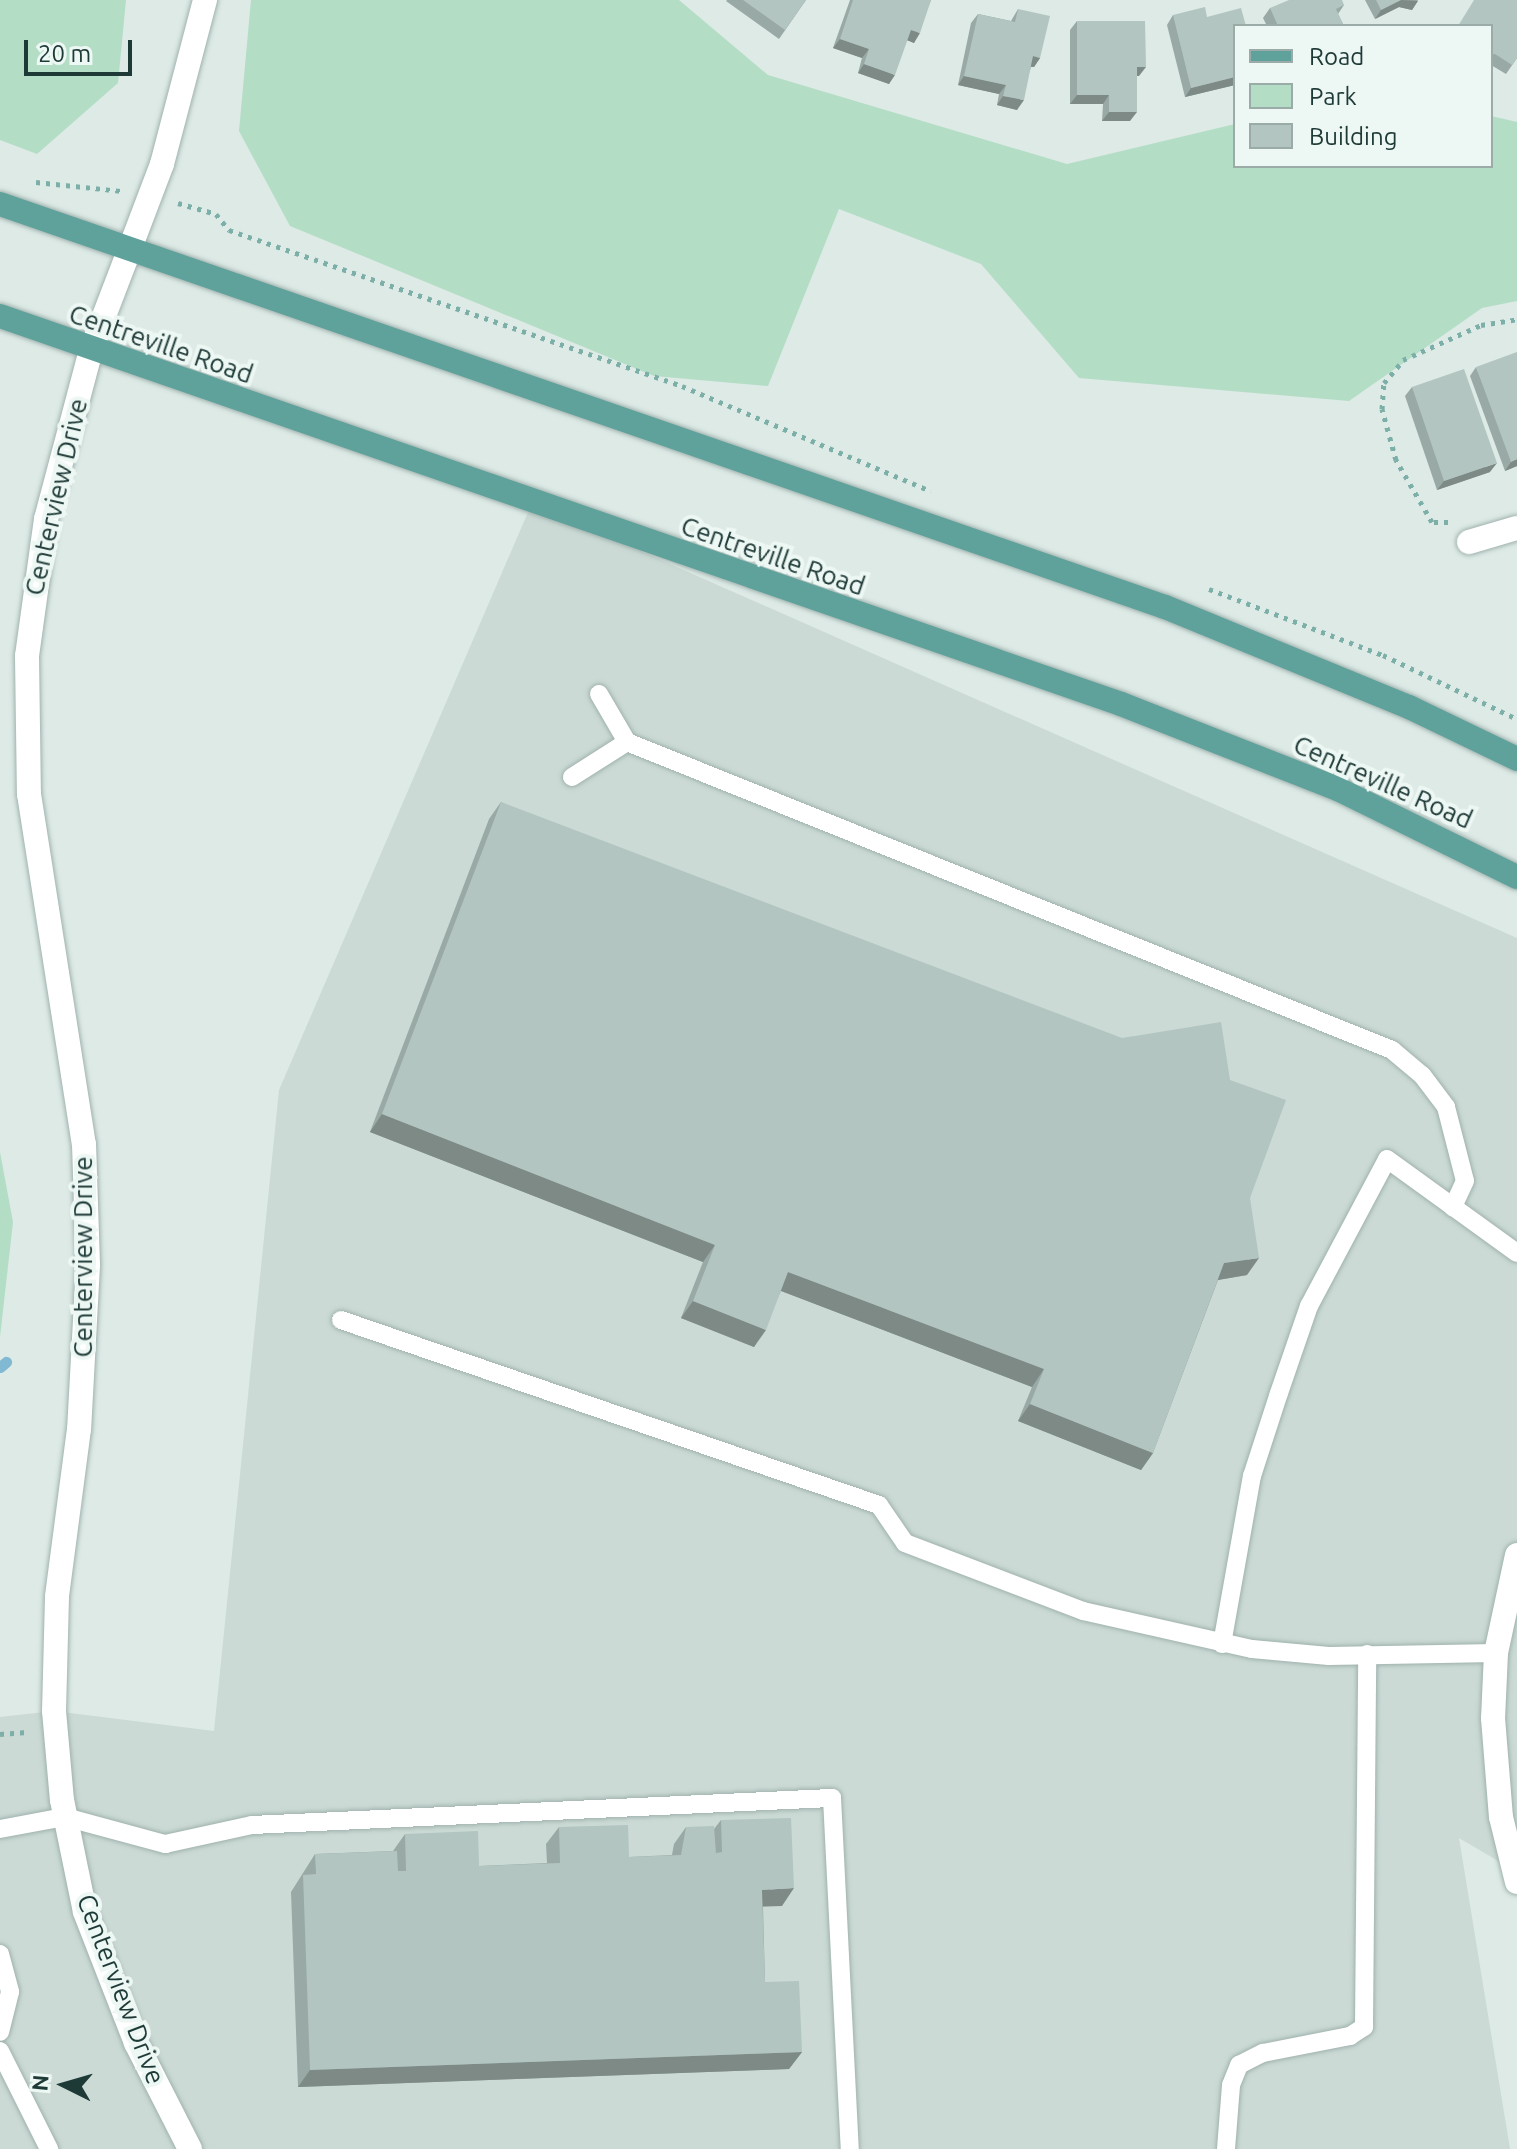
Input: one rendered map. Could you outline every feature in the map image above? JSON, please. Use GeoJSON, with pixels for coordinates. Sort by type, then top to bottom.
{"type":"FeatureCollection","features":[{"type":"Feature","properties":{"kind":"main road"},"geometry":{"type":"LineString","coordinates":[[0,204],[1165,607],[1409,707],[1517,759]]}},
{"type":"Feature","properties":{"kind":"main road","name":"Centreville Road"},"geometry":{"type":"LineString","coordinates":[[0,316],[1121,704],[1340,790],[1517,877]]}},
{"type":"Feature","properties":{"kind":"street","name":"Centerview Drive"},"geometry":{"type":"LineString","coordinates":[[190,2149],[136,2043],[85,1912],[65,1817],[54,1711],[57,1597],[79,1429],[88,1265],[84,1144],[29,794],[24,722],[40,550],[91,350],[151,195],[205,0]]}},
{"type":"Feature","properties":{"kind":"street"},"geometry":{"type":"LineString","coordinates":[[1469,542],[1517,528]]}},
{"type":"Feature","properties":{"kind":"street"},"geometry":{"type":"LineString","coordinates":[[1517,1555],[1496,1653],[1493,1718],[1501,1817],[1517,1882]]}},
{"type":"Feature","properties":{"kind":"lane"},"geometry":{"type":"LineString","coordinates":[[599,694],[627,742],[1392,1050],[1422,1075],[1446,1107],[1465,1181],[1453,1207]]}},
{"type":"Feature","properties":{"kind":"lane"},"geometry":{"type":"LineString","coordinates":[[572,777],[627,742]]}},
{"type":"Feature","properties":{"kind":"lane"},"geometry":{"type":"LineString","coordinates":[[1222,1644],[1252,1476],[1309,1306],[1387,1159],[1517,1253]]}},
{"type":"Feature","properties":{"kind":"lane"},"geometry":{"type":"LineString","coordinates":[[341,1320],[879,1505],[905,1543],[1083,1611],[1222,1644],[1329,1656],[1496,1653]]}},
{"type":"Feature","properties":{"kind":"lane"},"geometry":{"type":"LineString","coordinates":[[1226,2149],[1231,2085],[1239,2065],[1263,2053],[1350,2036],[1364,2027],[1367,1654]]}},
{"type":"Feature","properties":{"kind":"lane"},"geometry":{"type":"LineString","coordinates":[[0,1829],[65,1817],[165,1844],[252,1825],[832,1798],[850,2149]]}},
{"type":"Feature","properties":{"kind":"lane"},"geometry":{"type":"LineString","coordinates":[[0,1954],[10,1992],[0,2032]]}},
{"type":"Feature","properties":{"kind":"lane"},"geometry":{"type":"LineString","coordinates":[[0,2051],[49,2149]]}},
{"type":"Feature","properties":{"kind":"path"},"geometry":{"type":"LineString","coordinates":[[24,181],[151,195],[216,214],[229,230],[682,386],[947,497]]}},
{"type":"Feature","properties":{"kind":"path"},"geometry":{"type":"LineString","coordinates":[[1469,542],[1450,522],[1432,522],[1418,505],[1396,460],[1382,409],[1384,383],[1403,360],[1481,325],[1517,319]]}},
{"type":"Feature","properties":{"kind":"path"},"geometry":{"type":"LineString","coordinates":[[1204,587],[1383,655],[1517,719]]}},
{"type":"Feature","properties":{"kind":"shaded area"},"geometry":{"type":"Polygon","coordinates":[[[532,503],[1517,938],[1517,1872],[1459,1838],[1510,2149],[0,2149],[0,1717],[54,1711],[214,1731],[279,1090],[532,503]]]}},
{"type":"Feature","properties":{"kind":"green space"},"geometry":{"type":"Polygon","coordinates":[[[0,0],[126,0],[118,83],[37,154],[0,140],[0,0]]]}},
{"type":"Feature","properties":{"kind":"green space"},"geometry":{"type":"Polygon","coordinates":[[[251,0],[679,0],[768,75],[1067,164],[1233,124],[1233,168],[1493,168],[1493,116],[1517,122],[1517,301],[1482,308],[1349,401],[1079,378],[981,264],[839,209],[768,386],[654,376],[290,226],[239,131],[251,0]]]}},
{"type":"Feature","properties":{"kind":"green space"},"geometry":{"type":"Polygon","coordinates":[[[0,1152],[13,1222],[0,1337],[0,1152]]]}},
{"type":"Feature","properties":{"kind":"building"},"geometry":{"type":"Polygon","coordinates":[[[743,0],[806,0],[785,30],[743,0]]]}},
{"type":"Feature","properties":{"kind":"building"},"geometry":{"type":"Polygon","coordinates":[[[853,0],[931,0],[920,33],[911,30],[895,75],[864,64],[869,49],[840,39],[853,0]]]}},
{"type":"Feature","properties":{"kind":"building"},"geometry":{"type":"Polygon","coordinates":[[[1289,0],[1342,0],[1344,5],[1336,9],[1343,24],[1277,24],[1270,8],[1289,0]]]}},
{"type":"Feature","properties":{"kind":"building"},"geometry":{"type":"Polygon","coordinates":[[[1376,0],[1401,0],[1381,10],[1376,0]]]}},
{"type":"Feature","properties":{"kind":"building"},"geometry":{"type":"Polygon","coordinates":[[[1474,0],[1517,0],[1517,58],[1512,65],[1493,54],[1493,24],[1459,24],[1474,0]]]}},
{"type":"Feature","properties":{"kind":"building"},"geometry":{"type":"Polygon","coordinates":[[[1205,7],[1207,17],[1241,8],[1245,24],[1233,24],[1233,78],[1191,88],[1173,15],[1205,7]]]}},
{"type":"Feature","properties":{"kind":"building"},"geometry":{"type":"Polygon","coordinates":[[[1018,9],[1050,16],[1040,58],[1033,56],[1024,100],[1003,96],[1006,85],[964,76],[978,14],[1015,22],[1018,9]]]}},
{"type":"Feature","properties":{"kind":"building"},"geometry":{"type":"Polygon","coordinates":[[[1077,21],[1145,21],[1146,67],[1137,67],[1137,112],[1109,112],[1109,95],[1077,95],[1077,21]]]}},
{"type":"Feature","properties":{"kind":"building"},"geometry":{"type":"Polygon","coordinates":[[[1517,352],[1517,459],[1511,462],[1476,367],[1517,352]]]}},
{"type":"Feature","properties":{"kind":"building"},"geometry":{"type":"Polygon","coordinates":[[[1464,369],[1497,463],[1444,481],[1412,387],[1464,369]]]}},
{"type":"Feature","properties":{"kind":"building"},"geometry":{"type":"Polygon","coordinates":[[[501,802],[1122,1038],[1221,1022],[1230,1080],[1286,1100],[1250,1198],[1259,1258],[1224,1263],[1153,1453],[1030,1404],[1044,1369],[788,1272],[766,1330],[693,1301],[715,1245],[382,1114],[501,802]]]}},
{"type":"Feature","properties":{"kind":"building"},"geometry":{"type":"Polygon","coordinates":[[[791,1818],[794,1888],[762,1890],[765,1982],[799,1981],[802,2052],[310,2070],[303,1875],[316,1874],[315,1854],[397,1851],[398,1871],[406,1871],[405,1834],[478,1831],[479,1866],[560,1863],[559,1827],[628,1825],[629,1857],[681,1855],[686,1827],[714,1826],[716,1853],[722,1852],[721,1820],[791,1818]]]}},
{"type":"Feature","properties":{"kind":"waterway"},"geometry":{"type":"LineString","coordinates":[[0,1367],[6,1362]]}}]}
